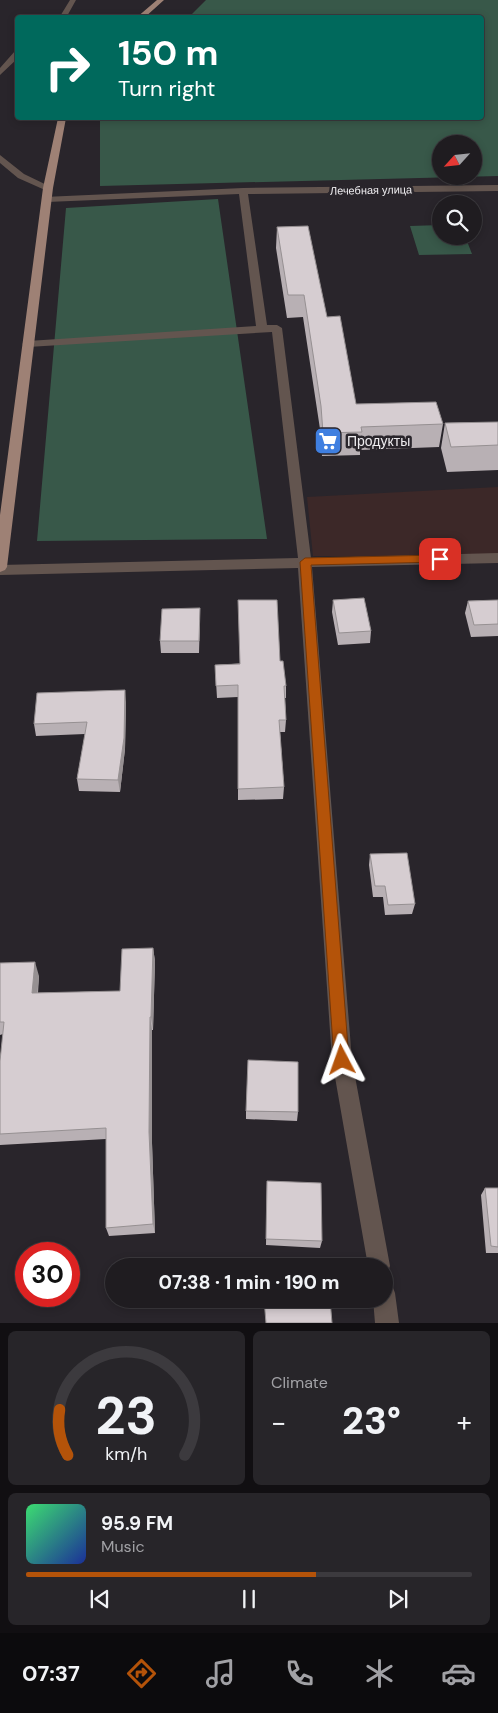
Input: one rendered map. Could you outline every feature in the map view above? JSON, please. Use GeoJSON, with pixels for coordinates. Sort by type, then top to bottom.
{"type":"FeatureCollection","features":[{"type":"Feature","properties":{"kind":"main road"},"geometry":{"type":"LineString","coordinates":[[143,15],[161,0]]}},
{"type":"Feature","properties":{"kind":"main road"},"geometry":{"type":"LineString","coordinates":[[0,568],[48,193],[62,120]]}},
{"type":"Feature","properties":{"kind":"street"},"geometry":{"type":"LineString","coordinates":[[64,15],[73,0]]}},
{"type":"Feature","properties":{"kind":"street"},"geometry":{"type":"LineString","coordinates":[[0,72],[15,55]]}},
{"type":"Feature","properties":{"kind":"street"},"geometry":{"type":"LineString","coordinates":[[0,158],[21,176],[48,193]]}},
{"type":"Feature","properties":{"kind":"street","name":"Лечебная улица"},"geometry":{"type":"LineString","coordinates":[[48,193],[498,188]]}},
{"type":"Feature","properties":{"kind":"street"},"geometry":{"type":"LineString","coordinates":[[243,191],[262,329]]}},
{"type":"Feature","properties":{"kind":"street"},"geometry":{"type":"LineString","coordinates":[[28,344],[277,328],[305,562],[342,1060],[378,1258]]}},
{"type":"Feature","properties":{"kind":"street"},"geometry":{"type":"LineString","coordinates":[[0,568],[498,558]]}},
{"type":"Feature","properties":{"kind":"street"},"geometry":{"type":"LineString","coordinates":[[386,1308],[387,1323]]}},
{"type":"Feature","properties":{"kind":"shaded area"},"geometry":{"type":"Polygon","coordinates":[[[498,487],[498,557],[313,556],[307,497],[498,487]]]}},
{"type":"Feature","properties":{"kind":"green space"},"geometry":{"type":"Polygon","coordinates":[[[206,0],[498,0],[498,176],[482,176],[482,135],[432,135],[432,178],[100,186],[100,120],[484,120],[484,15],[191,15],[206,0]]]}},
{"type":"Feature","properties":{"kind":"green space"},"geometry":{"type":"Polygon","coordinates":[[[218,199],[267,539],[37,541],[66,208],[218,199]]]}},
{"type":"Feature","properties":{"kind":"green space"},"geometry":{"type":"Polygon","coordinates":[[[432,225],[432,245],[468,245],[472,254],[419,255],[410,226],[432,225]]]}},
{"type":"Feature","properties":{"kind":"building"},"geometry":{"type":"Polygon","coordinates":[[[308,226],[327,317],[340,316],[356,404],[436,402],[443,424],[361,427],[362,432],[323,433],[321,406],[304,295],[288,295],[277,227],[308,226]]]}},
{"type":"Feature","properties":{"kind":"building"},"geometry":{"type":"Polygon","coordinates":[[[498,422],[498,445],[451,447],[445,423],[498,422]]]}},
{"type":"Feature","properties":{"kind":"building"},"geometry":{"type":"Polygon","coordinates":[[[364,598],[371,631],[339,633],[333,600],[364,598]]]}},
{"type":"Feature","properties":{"kind":"building"},"geometry":{"type":"Polygon","coordinates":[[[238,600],[277,600],[280,661],[283,661],[286,686],[284,686],[286,720],[279,720],[284,787],[238,789],[238,685],[216,686],[215,665],[240,664],[238,600]]]}},
{"type":"Feature","properties":{"kind":"building"},"geometry":{"type":"Polygon","coordinates":[[[498,600],[498,624],[474,625],[468,601],[498,600]]]}},
{"type":"Feature","properties":{"kind":"building"},"geometry":{"type":"Polygon","coordinates":[[[200,608],[199,641],[160,641],[162,609],[200,608]]]}},
{"type":"Feature","properties":{"kind":"building"},"geometry":{"type":"Polygon","coordinates":[[[125,690],[124,738],[118,780],[77,779],[87,722],[34,724],[37,693],[125,690]]]}},
{"type":"Feature","properties":{"kind":"building"},"geometry":{"type":"Polygon","coordinates":[[[407,853],[415,904],[388,905],[385,886],[375,886],[370,854],[407,853]]]}},
{"type":"Feature","properties":{"kind":"building"},"geometry":{"type":"Polygon","coordinates":[[[153,948],[149,1132],[153,1224],[106,1228],[106,1128],[0,1134],[0,1061],[4,1022],[0,1022],[0,963],[35,962],[32,993],[120,991],[122,949],[153,948]]]}},
{"type":"Feature","properties":{"kind":"building"},"geometry":{"type":"Polygon","coordinates":[[[248,1060],[298,1062],[298,1112],[246,1111],[248,1060]]]}},
{"type":"Feature","properties":{"kind":"building"},"geometry":{"type":"Polygon","coordinates":[[[267,1181],[321,1183],[322,1241],[266,1239],[267,1181]]]}},
{"type":"Feature","properties":{"kind":"building"},"geometry":{"type":"Polygon","coordinates":[[[485,1188],[498,1188],[498,1247],[491,1246],[485,1188]]]}},
{"type":"Feature","properties":{"kind":"building"},"geometry":{"type":"Polygon","coordinates":[[[265,1308],[331,1308],[332,1323],[266,1323],[265,1308]]]}},
{"type":"Feature","properties":{"kind":"place","name":"Продукты"},"geometry":{"type":"Point","coordinates":[328,441]}},
{"type":"Feature","properties":{"kind":"route"},"geometry":{"type":"LineString","coordinates":[[342,1060],[305,562],[440,559]]}}]}
